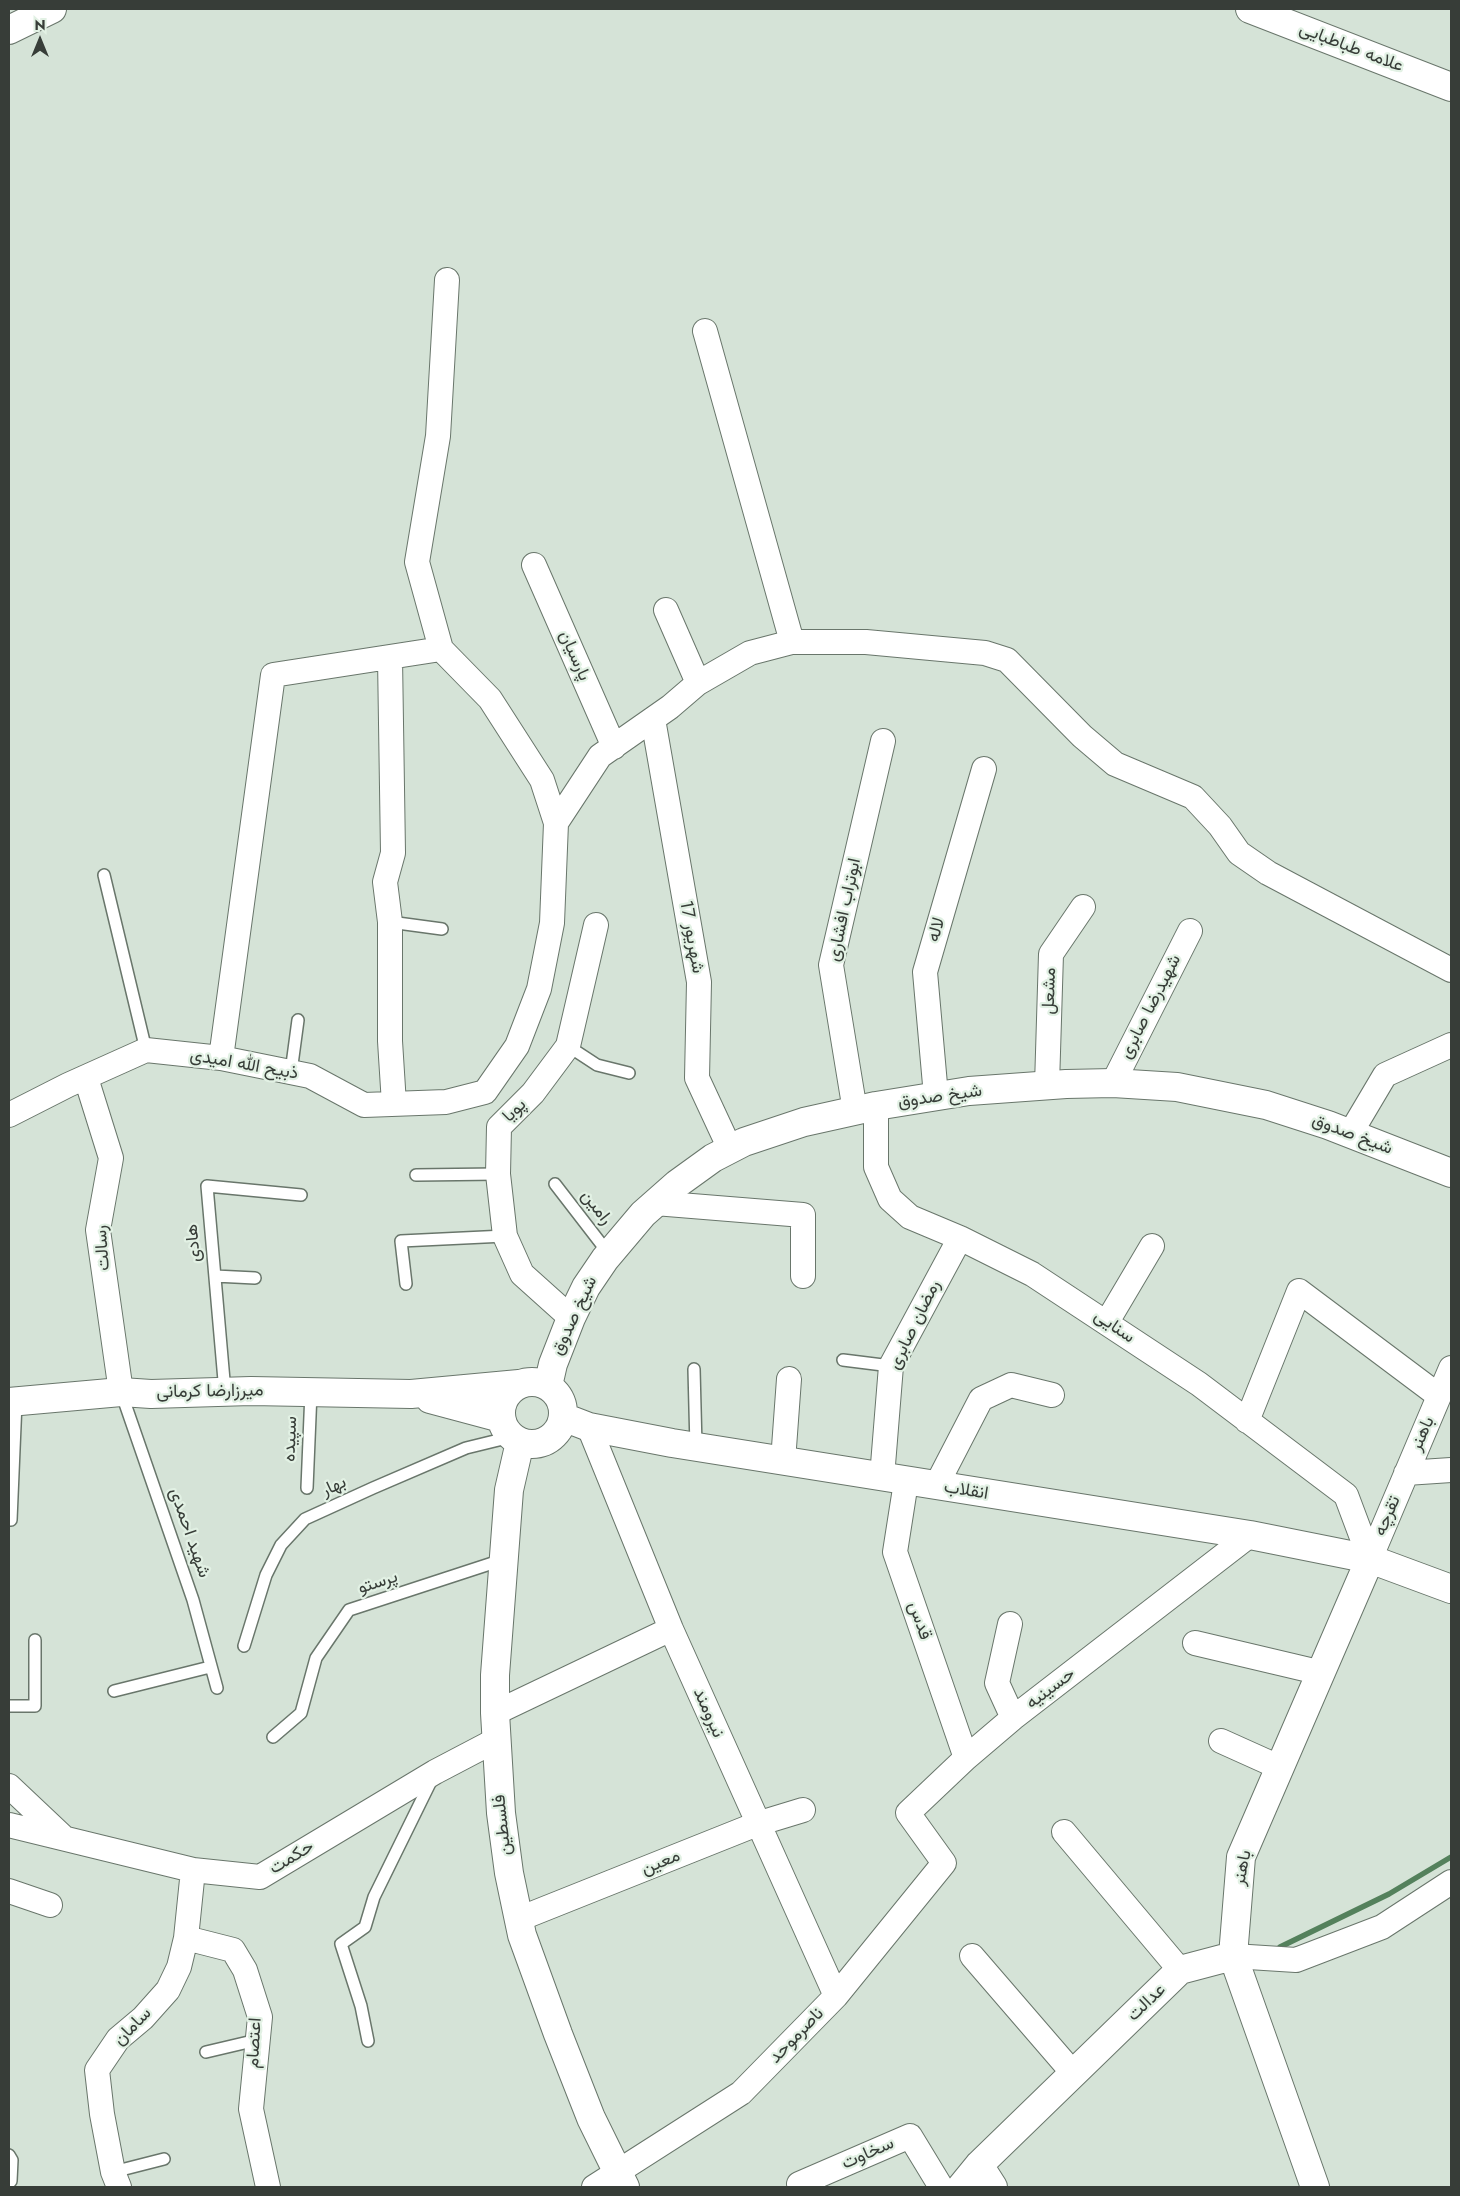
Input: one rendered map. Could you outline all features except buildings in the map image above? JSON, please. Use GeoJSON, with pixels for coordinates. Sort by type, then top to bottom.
{"type":"FeatureCollection","features":[{"type":"Feature","properties":{"kind":"main road"},"geometry":{"type":"LineString","coordinates":[[9,30],[52,9]]}},
{"type":"Feature","properties":{"kind":"main road","name":"علامه طباطبایی"},"geometry":{"type":"LineString","coordinates":[[1250,9],[1451,87]]}},
{"type":"Feature","properties":{"kind":"main road","name":"شیخ صدوق"},"geometry":{"type":"LineString","coordinates":[[548,1386],[553,1364],[570,1318],[586,1287],[609,1254],[643,1214],[713,1158],[744,1142],[804,1122],[969,1091],[1047,1085],[1113,1083],[1176,1087],[1266,1105],[1350,1134],[1451,1174]]}},
{"type":"Feature","properties":{"kind":"main road"},"geometry":{"type":"LineString","coordinates":[[533,1382],[548,1386],[560,1399],[563,1417],[561,1426],[548,1440],[539,1444],[412,1394],[533,1382]]}},
{"type":"Feature","properties":{"kind":"main road"},"geometry":{"type":"LineString","coordinates":[[511,1432],[501,1407],[504,1398],[510,1390],[519,1384]]}},
{"type":"Feature","properties":{"kind":"main road","name":"میرزارضا کرمانی"},"geometry":{"type":"LineString","coordinates":[[12,1402],[121,1392],[412,1394]]}},
{"type":"Feature","properties":{"kind":"main road","name":"انقلاب"},"geometry":{"type":"LineString","coordinates":[[563,1417],[589,1427],[696,1447],[1250,1536],[1370,1559],[1451,1589]]}},
{"type":"Feature","properties":{"kind":"main road","name":"فلسطین"},"geometry":{"type":"LineString","coordinates":[[511,1432],[509,1490],[495,1675],[500,1813],[509,1873],[522,1935],[591,2118],[621,2180]]}},
{"type":"Feature","properties":{"kind":"main road","name":"باهنر"},"geometry":{"type":"LineString","coordinates":[[1314,2187],[1233,1956],[1241,1857],[1370,1559]]}},
{"type":"Feature","properties":{"kind":"main road","name":"عدالت"},"geometry":{"type":"LineString","coordinates":[[961,2187],[986,2176],[1073,2073],[1180,1970],[1233,1956]]}},
{"type":"Feature","properties":{"kind":"street"},"geometry":{"type":"LineString","coordinates":[[447,280],[438,436],[417,562],[441,649],[490,699],[542,780],[556,823]]}},
{"type":"Feature","properties":{"kind":"street"},"geometry":{"type":"LineString","coordinates":[[705,331],[792,642]]}},
{"type":"Feature","properties":{"kind":"street","name":"پارسیان"},"geometry":{"type":"LineString","coordinates":[[534,565],[614,747]]}},
{"type":"Feature","properties":{"kind":"street"},"geometry":{"type":"LineString","coordinates":[[666,610],[698,683]]}},
{"type":"Feature","properties":{"kind":"street"},"geometry":{"type":"LineString","coordinates":[[556,823],[600,756],[670,707],[698,683],[750,654],[792,642],[866,642],[985,653],[1007,660],[1082,736],[1115,764],[1193,797],[1220,826],[1240,853],[1261,868],[1451,970]]}},
{"type":"Feature","properties":{"kind":"street"},"geometry":{"type":"LineString","coordinates":[[221,1058],[273,675],[441,649]]}},
{"type":"Feature","properties":{"kind":"street"},"geometry":{"type":"LineString","coordinates":[[390,658],[393,853],[385,882],[390,922],[390,1041],[394,1104]]}},
{"type":"Feature","properties":{"kind":"street","name":"17 شهریور"},"geometry":{"type":"LineString","coordinates":[[653,719],[699,982],[697,1078],[730,1149]]}},
{"type":"Feature","properties":{"kind":"street","name":"ابوتراب افشاری"},"geometry":{"type":"LineString","coordinates":[[866,1109],[831,966],[882,741]]}},
{"type":"Feature","properties":{"kind":"street","name":"لاله"},"geometry":{"type":"LineString","coordinates":[[936,1096],[925,972],[984,769]]}},
{"type":"Feature","properties":{"kind":"street","name":"ذبیح الله امیدی"},"geometry":{"type":"LineString","coordinates":[[146,1050],[221,1058],[310,1076],[364,1105],[446,1102],[485,1092],[517,1046],[539,989],[552,923],[556,823]]}},
{"type":"Feature","properties":{"kind":"street","name":"مشعل"},"geometry":{"type":"LineString","coordinates":[[1047,1085],[1052,954],[1083,907]]}},
{"type":"Feature","properties":{"kind":"street","name":"پویا"},"geometry":{"type":"LineString","coordinates":[[570,1318],[522,1274],[505,1236],[498,1174],[499,1127],[533,1093],[568,1046],[596,925]]}},
{"type":"Feature","properties":{"kind":"street","name":"شهیدرضا صابری"},"geometry":{"type":"LineString","coordinates":[[1113,1083],[1190,931]]}},
{"type":"Feature","properties":{"kind":"street"},"geometry":{"type":"LineString","coordinates":[[1350,1134],[1385,1075],[1451,1045]]}},
{"type":"Feature","properties":{"kind":"street"},"geometry":{"type":"LineString","coordinates":[[9,1115],[146,1050]]}},
{"type":"Feature","properties":{"kind":"street","name":"رسالت"},"geometry":{"type":"LineString","coordinates":[[86,1078],[111,1158],[98,1230],[121,1392]]}},
{"type":"Feature","properties":{"kind":"street","name":"سنایی"},"geometry":{"type":"LineString","coordinates":[[866,1109],[876,1167],[890,1200],[910,1217],[960,1238],[1032,1274],[1199,1384],[1346,1496],[1370,1559]]}},
{"type":"Feature","properties":{"kind":"street"},"geometry":{"type":"LineString","coordinates":[[655,1203],[803,1215],[803,1276]]}},
{"type":"Feature","properties":{"kind":"street","name":"رمضان صابری"},"geometry":{"type":"LineString","coordinates":[[894,1480],[891,1366],[960,1238]]}},
{"type":"Feature","properties":{"kind":"street"},"geometry":{"type":"LineString","coordinates":[[1107,1322],[1152,1246]]}},
{"type":"Feature","properties":{"kind":"street"},"geometry":{"type":"LineString","coordinates":[[1247,1421],[1299,1291],[1439,1396]]}},
{"type":"Feature","properties":{"kind":"street","name":"باهنر"},"geometry":{"type":"LineString","coordinates":[[1406,1472],[1451,1368]]}},
{"type":"Feature","properties":{"kind":"street"},"geometry":{"type":"LineString","coordinates":[[783,1461],[789,1379]]}},
{"type":"Feature","properties":{"kind":"street"},"geometry":{"type":"LineString","coordinates":[[936,1486],[981,1399],[1011,1385],[1052,1395]]}},
{"type":"Feature","properties":{"kind":"street","name":"نیرومند"},"geometry":{"type":"LineString","coordinates":[[589,1427],[671,1628],[757,1824],[836,1996]]}},
{"type":"Feature","properties":{"kind":"street"},"geometry":{"type":"LineString","coordinates":[[1406,1472],[1451,1470]]}},
{"type":"Feature","properties":{"kind":"street","name":"تقرچه"},"geometry":{"type":"LineString","coordinates":[[1370,1559],[1406,1472]]}},
{"type":"Feature","properties":{"kind":"street","name":"قدس"},"geometry":{"type":"LineString","coordinates":[[894,1480],[896,1552],[966,1758]]}},
{"type":"Feature","properties":{"kind":"street","name":"حسینیه"},"geometry":{"type":"LineString","coordinates":[[944,1863],[908,1813],[966,1758],[1013,1718],[1250,1536]]}},
{"type":"Feature","properties":{"kind":"street"},"geometry":{"type":"LineString","coordinates":[[1010,1624],[998,1683],[1013,1718]]}},
{"type":"Feature","properties":{"kind":"street"},"geometry":{"type":"LineString","coordinates":[[495,1713],[671,1628]]}},
{"type":"Feature","properties":{"kind":"street"},"geometry":{"type":"LineString","coordinates":[[1195,1643],[1322,1673]]}},
{"type":"Feature","properties":{"kind":"street","name":"حکمت"},"geometry":{"type":"LineString","coordinates":[[9,1824],[193,1870],[260,1877],[435,1772],[496,1740]]}},
{"type":"Feature","properties":{"kind":"street"},"geometry":{"type":"LineString","coordinates":[[1221,1741],[1281,1768]]}},
{"type":"Feature","properties":{"kind":"street","name":"حکمت"},"geometry":{"type":"LineString","coordinates":[[9,1786],[65,1839]]}},
{"type":"Feature","properties":{"kind":"street","name":"معین"},"geometry":{"type":"LineString","coordinates":[[519,1919],[757,1824],[803,1810]]}},
{"type":"Feature","properties":{"kind":"street"},"geometry":{"type":"LineString","coordinates":[[1064,1832],[1180,1970]]}},
{"type":"Feature","properties":{"kind":"street","name":"ناصرموحد"},"geometry":{"type":"LineString","coordinates":[[594,2187],[621,2180],[741,2093],[836,1996],[944,1863]]}},
{"type":"Feature","properties":{"kind":"street","name":"سامان"},"geometry":{"type":"LineString","coordinates":[[116,2180],[102,2114],[98,2070],[118,2039],[143,2018],[168,1990],[179,1967],[186,1938],[193,1870]]}},
{"type":"Feature","properties":{"kind":"street"},"geometry":{"type":"LineString","coordinates":[[1233,1956],[1296,1960],[1382,1927],[1451,1882]]}},
{"type":"Feature","properties":{"kind":"street"},"geometry":{"type":"LineString","coordinates":[[9,1891],[50,1905]]}},
{"type":"Feature","properties":{"kind":"street","name":"اعتصام"},"geometry":{"type":"LineString","coordinates":[[186,1938],[233,1950],[245,1970],[260,2017],[251,2109],[268,2187]]}},
{"type":"Feature","properties":{"kind":"street"},"geometry":{"type":"LineString","coordinates":[[972,1956],[1073,2073]]}},
{"type":"Feature","properties":{"kind":"street","name":"سخاوت"},"geometry":{"type":"LineString","coordinates":[[797,2180],[910,2136],[941,2187]]}},
{"type":"Feature","properties":{"kind":"lane"},"geometry":{"type":"LineString","coordinates":[[104,875],[146,1050]]}},
{"type":"Feature","properties":{"kind":"lane"},"geometry":{"type":"LineString","coordinates":[[390,922],[442,929]]}},
{"type":"Feature","properties":{"kind":"lane"},"geometry":{"type":"LineString","coordinates":[[291,1072],[298,1020]]}},
{"type":"Feature","properties":{"kind":"lane"},"geometry":{"type":"LineString","coordinates":[[568,1046],[597,1065],[629,1073]]}},
{"type":"Feature","properties":{"kind":"lane"},"geometry":{"type":"LineString","coordinates":[[416,1175],[498,1174]]}},
{"type":"Feature","properties":{"kind":"lane","name":"رامین"},"geometry":{"type":"LineString","coordinates":[[555,1184],[609,1254]]}},
{"type":"Feature","properties":{"kind":"lane","name":"هادی"},"geometry":{"type":"LineString","coordinates":[[225,1392],[206,1186],[301,1195]]}},
{"type":"Feature","properties":{"kind":"lane"},"geometry":{"type":"LineString","coordinates":[[406,1284],[401,1241],[505,1236]]}},
{"type":"Feature","properties":{"kind":"lane"},"geometry":{"type":"LineString","coordinates":[[215,1276],[255,1278]]}},
{"type":"Feature","properties":{"kind":"lane"},"geometry":{"type":"LineString","coordinates":[[844,1360],[891,1366]]}},
{"type":"Feature","properties":{"kind":"lane"},"geometry":{"type":"LineString","coordinates":[[694,1369],[696,1447]]}},
{"type":"Feature","properties":{"kind":"lane","name":"شهید احمدی"},"geometry":{"type":"LineString","coordinates":[[121,1392],[193,1600],[217,1688]]}},
{"type":"Feature","properties":{"kind":"lane","name":"سپیده"},"geometry":{"type":"LineString","coordinates":[[308,1488],[310,1392]]}},
{"type":"Feature","properties":{"kind":"lane"},"geometry":{"type":"LineString","coordinates":[[9,1520],[11,1520],[12,1402]]}},
{"type":"Feature","properties":{"kind":"lane","name":"بهار"},"geometry":{"type":"LineString","coordinates":[[244,1646],[266,1575],[281,1545],[305,1519],[466,1448],[511,1432]]}},
{"type":"Feature","properties":{"kind":"lane","name":"پرستو"},"geometry":{"type":"LineString","coordinates":[[273,1737],[301,1713],[316,1658],[349,1610],[504,1559]]}},
{"type":"Feature","properties":{"kind":"lane"},"geometry":{"type":"LineString","coordinates":[[9,1706],[35,1706],[35,1640]]}},
{"type":"Feature","properties":{"kind":"lane"},"geometry":{"type":"LineString","coordinates":[[114,1691],[210,1667]]}},
{"type":"Feature","properties":{"kind":"lane"},"geometry":{"type":"LineString","coordinates":[[368,2040],[361,2006],[341,1944],[365,1927],[374,1897],[435,1772]]}},
{"type":"Feature","properties":{"kind":"lane"},"geometry":{"type":"LineString","coordinates":[[206,2052],[257,2040]]}},
{"type":"Feature","properties":{"kind":"lane"},"geometry":{"type":"LineString","coordinates":[[9,2155],[12,2160],[11,2181],[9,2183]]}},
{"type":"Feature","properties":{"kind":"lane"},"geometry":{"type":"LineString","coordinates":[[116,2180],[164,2159]]}},
{"type":"Feature","properties":{"kind":"waterway"},"geometry":{"type":"LineString","coordinates":[[1280,1947],[1389,1894],[1451,1857]]}}]}
